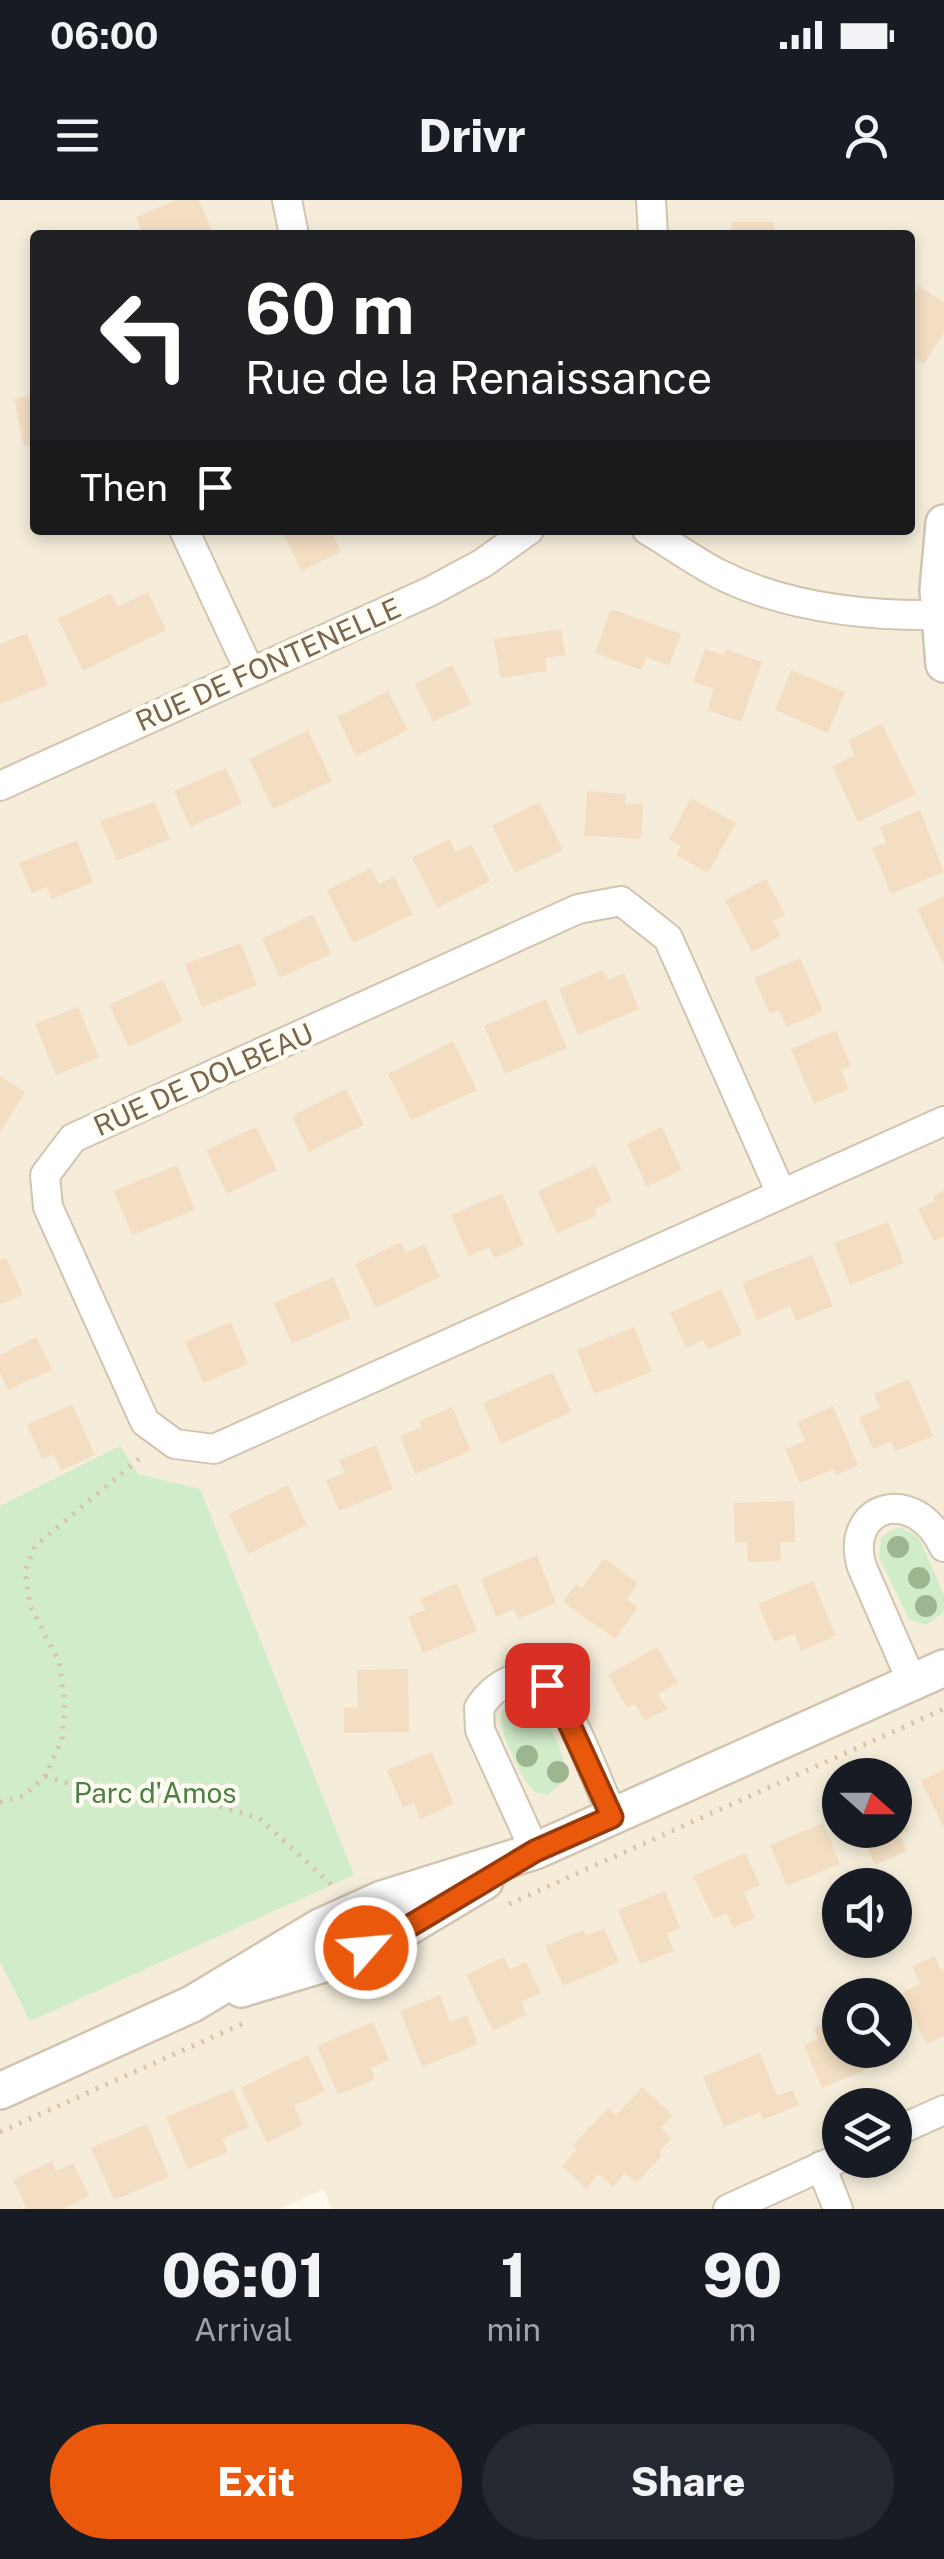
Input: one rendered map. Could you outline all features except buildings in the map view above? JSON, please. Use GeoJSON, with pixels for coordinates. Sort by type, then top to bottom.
{"type":"FeatureCollection","features":[{"type":"Feature","properties":{"kind":"street"},"geometry":{"type":"LineString","coordinates":[[287,200],[294,230]]}},
{"type":"Feature","properties":{"kind":"street"},"geometry":{"type":"LineString","coordinates":[[650,200],[652,230]]}},
{"type":"Feature","properties":{"kind":"street"},"geometry":{"type":"LineString","coordinates":[[944,523],[938,569],[944,664]]}},
{"type":"Feature","properties":{"kind":"street"},"geometry":{"type":"LineString","coordinates":[[186,535],[250,672]]}},
{"type":"Feature","properties":{"kind":"street","name":"RUE DE FONTENELLE"},"geometry":{"type":"LineString","coordinates":[[0,786],[431,591],[484,563],[522,535]]}},
{"type":"Feature","properties":{"kind":"street"},"geometry":{"type":"LineString","coordinates":[[654,535],[720,574],[789,598],[890,615],[938,616]]}},
{"type":"Feature","properties":{"kind":"street","name":"RUE DE DOLBEAU"},"geometry":{"type":"LineString","coordinates":[[165,1436],[145,1422],[48,1206],[45,1175],[73,1138],[578,909],[621,901],[668,938],[782,1193]]}},
{"type":"Feature","properties":{"kind":"street"},"geometry":{"type":"LineString","coordinates":[[165,1436],[175,1444],[214,1449],[944,1120]]}},
{"type":"Feature","properties":{"kind":"street"},"geometry":{"type":"LineString","coordinates":[[0,2092],[192,2004],[337,1960],[393,1936],[535,1851],[928,1675],[862,1567],[858,1544],[870,1519],[890,1510],[907,1509],[932,1523],[944,1547]]}},
{"type":"Feature","properties":{"kind":"street"},"geometry":{"type":"LineString","coordinates":[[535,1851],[480,1730],[479,1708],[500,1683],[530,1678],[554,1692],[612,1817]]}},
{"type":"Feature","properties":{"kind":"street"},"geometry":{"type":"LineString","coordinates":[[912,2124],[944,2110]]}},
{"type":"Feature","properties":{"kind":"street"},"geometry":{"type":"LineString","coordinates":[[728,2209],[822,2166]]}},
{"type":"Feature","properties":{"kind":"street"},"geometry":{"type":"LineString","coordinates":[[833,2178],[838,2209]]}},
{"type":"Feature","properties":{"kind":"path"},"geometry":{"type":"LineString","coordinates":[[0,1802],[24,1796],[45,1776],[62,1740],[65,1704],[59,1662],[30,1605],[26,1571],[35,1546],[165,1436]]}},
{"type":"Feature","properties":{"kind":"path"},"geometry":{"type":"LineString","coordinates":[[45,1776],[98,1793],[154,1804],[206,1802],[259,1818],[328,1877],[336,1889]]}},
{"type":"Feature","properties":{"kind":"shaded area"},"geometry":{"type":"Polygon","coordinates":[[[0,200],[944,200],[944,2209],[331,2209],[324,2189],[280,2209],[0,2209],[0,200]]]}},
{"type":"Feature","properties":{"kind":"green space","name":"Parc d'Amos"},"geometry":{"type":"Polygon","coordinates":[[[120,1446],[138,1474],[200,1489],[354,1875],[30,2021],[0,1962],[0,1506],[120,1446]]]}},
{"type":"Feature","properties":{"kind":"green space"},"geometry":{"type":"Polygon","coordinates":[[[901,1528],[915,1534],[921,1542],[944,1595],[944,1612],[926,1625],[909,1619],[879,1557],[881,1538],[901,1528]]]}},
{"type":"Feature","properties":{"kind":"green space"},"geometry":{"type":"Polygon","coordinates":[[[524,1697],[547,1722],[564,1761],[564,1781],[548,1795],[535,1792],[527,1784],[504,1733],[503,1709],[510,1701],[524,1697]]]}},
{"type":"Feature","properties":{"kind":"route"},"geometry":{"type":"LineString","coordinates":[[366,1948],[393,1936],[535,1851],[612,1817],[558,1699],[547,1685]]}}]}
